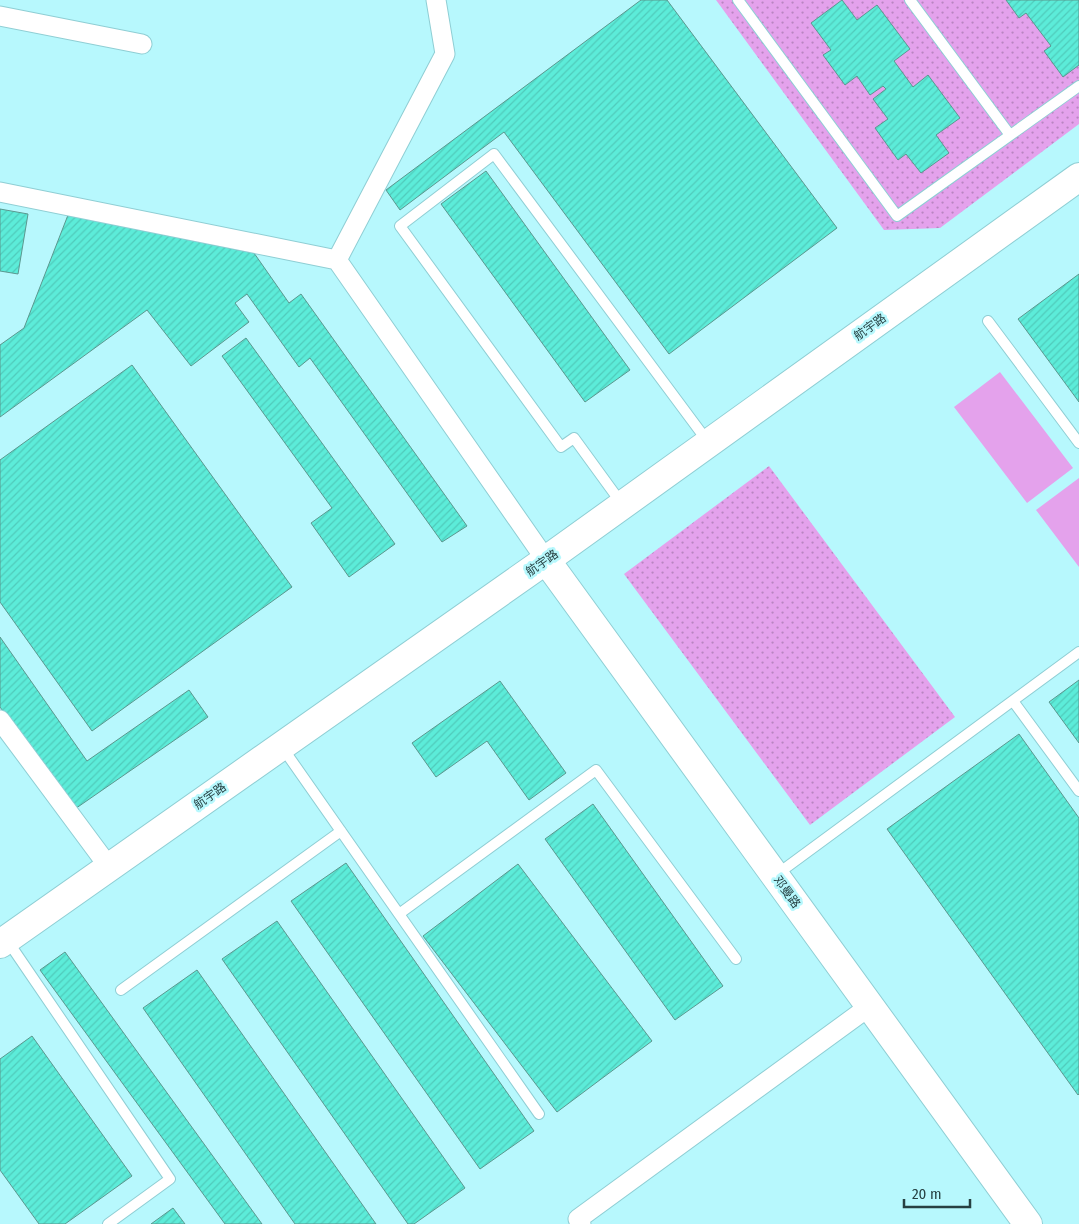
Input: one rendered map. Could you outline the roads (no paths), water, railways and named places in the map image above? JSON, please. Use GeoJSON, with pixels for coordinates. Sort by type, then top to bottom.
{"type":"FeatureCollection","features":[{"type":"Feature","properties":{"kind":"street"},"geometry":{"type":"LineString","coordinates":[[337,260],[445,54],[436,0]]}},
{"type":"Feature","properties":{"kind":"street"},"geometry":{"type":"LineString","coordinates":[[0,16],[142,44]]}},
{"type":"Feature","properties":{"kind":"street","name":"航宇路"},"geometry":{"type":"LineString","coordinates":[[3,941],[546,560],[1079,177]]}},
{"type":"Feature","properties":{"kind":"street"},"geometry":{"type":"LineString","coordinates":[[0,192],[337,260],[546,560]]}},
{"type":"Feature","properties":{"kind":"street","name":"邓曼路"},"geometry":{"type":"LineString","coordinates":[[546,560],[1028,1224]]}},
{"type":"Feature","properties":{"kind":"street"},"geometry":{"type":"LineString","coordinates":[[0,720],[109,867]]}},
{"type":"Feature","properties":{"kind":"street"},"geometry":{"type":"LineString","coordinates":[[581,1224],[578,1219],[870,1006]]}},
{"type":"Feature","properties":{"kind":"lane"},"geometry":{"type":"LineString","coordinates":[[738,0],[897,216],[1079,86]]}},
{"type":"Feature","properties":{"kind":"lane"},"geometry":{"type":"LineString","coordinates":[[910,0],[1010,136]]}},
{"type":"Feature","properties":{"kind":"lane"},"geometry":{"type":"LineString","coordinates":[[622,505],[574,438],[561,447],[400,226],[494,154],[708,443]]}},
{"type":"Feature","properties":{"kind":"lane"},"geometry":{"type":"LineString","coordinates":[[988,322],[1079,443]]}},
{"type":"Feature","properties":{"kind":"lane"},"geometry":{"type":"LineString","coordinates":[[775,875],[1079,652]]}},
{"type":"Feature","properties":{"kind":"lane"},"geometry":{"type":"LineString","coordinates":[[1013,701],[1079,791]]}},
{"type":"Feature","properties":{"kind":"lane"},"geometry":{"type":"LineString","coordinates":[[282,746],[539,1114]]}},
{"type":"Feature","properties":{"kind":"lane"},"geometry":{"type":"LineString","coordinates":[[399,914],[596,770],[736,959]]}},
{"type":"Feature","properties":{"kind":"lane"},"geometry":{"type":"LineString","coordinates":[[121,990],[341,831]]}},
{"type":"Feature","properties":{"kind":"lane"},"geometry":{"type":"LineString","coordinates":[[3,941],[170,1179],[108,1224]]}}]}
